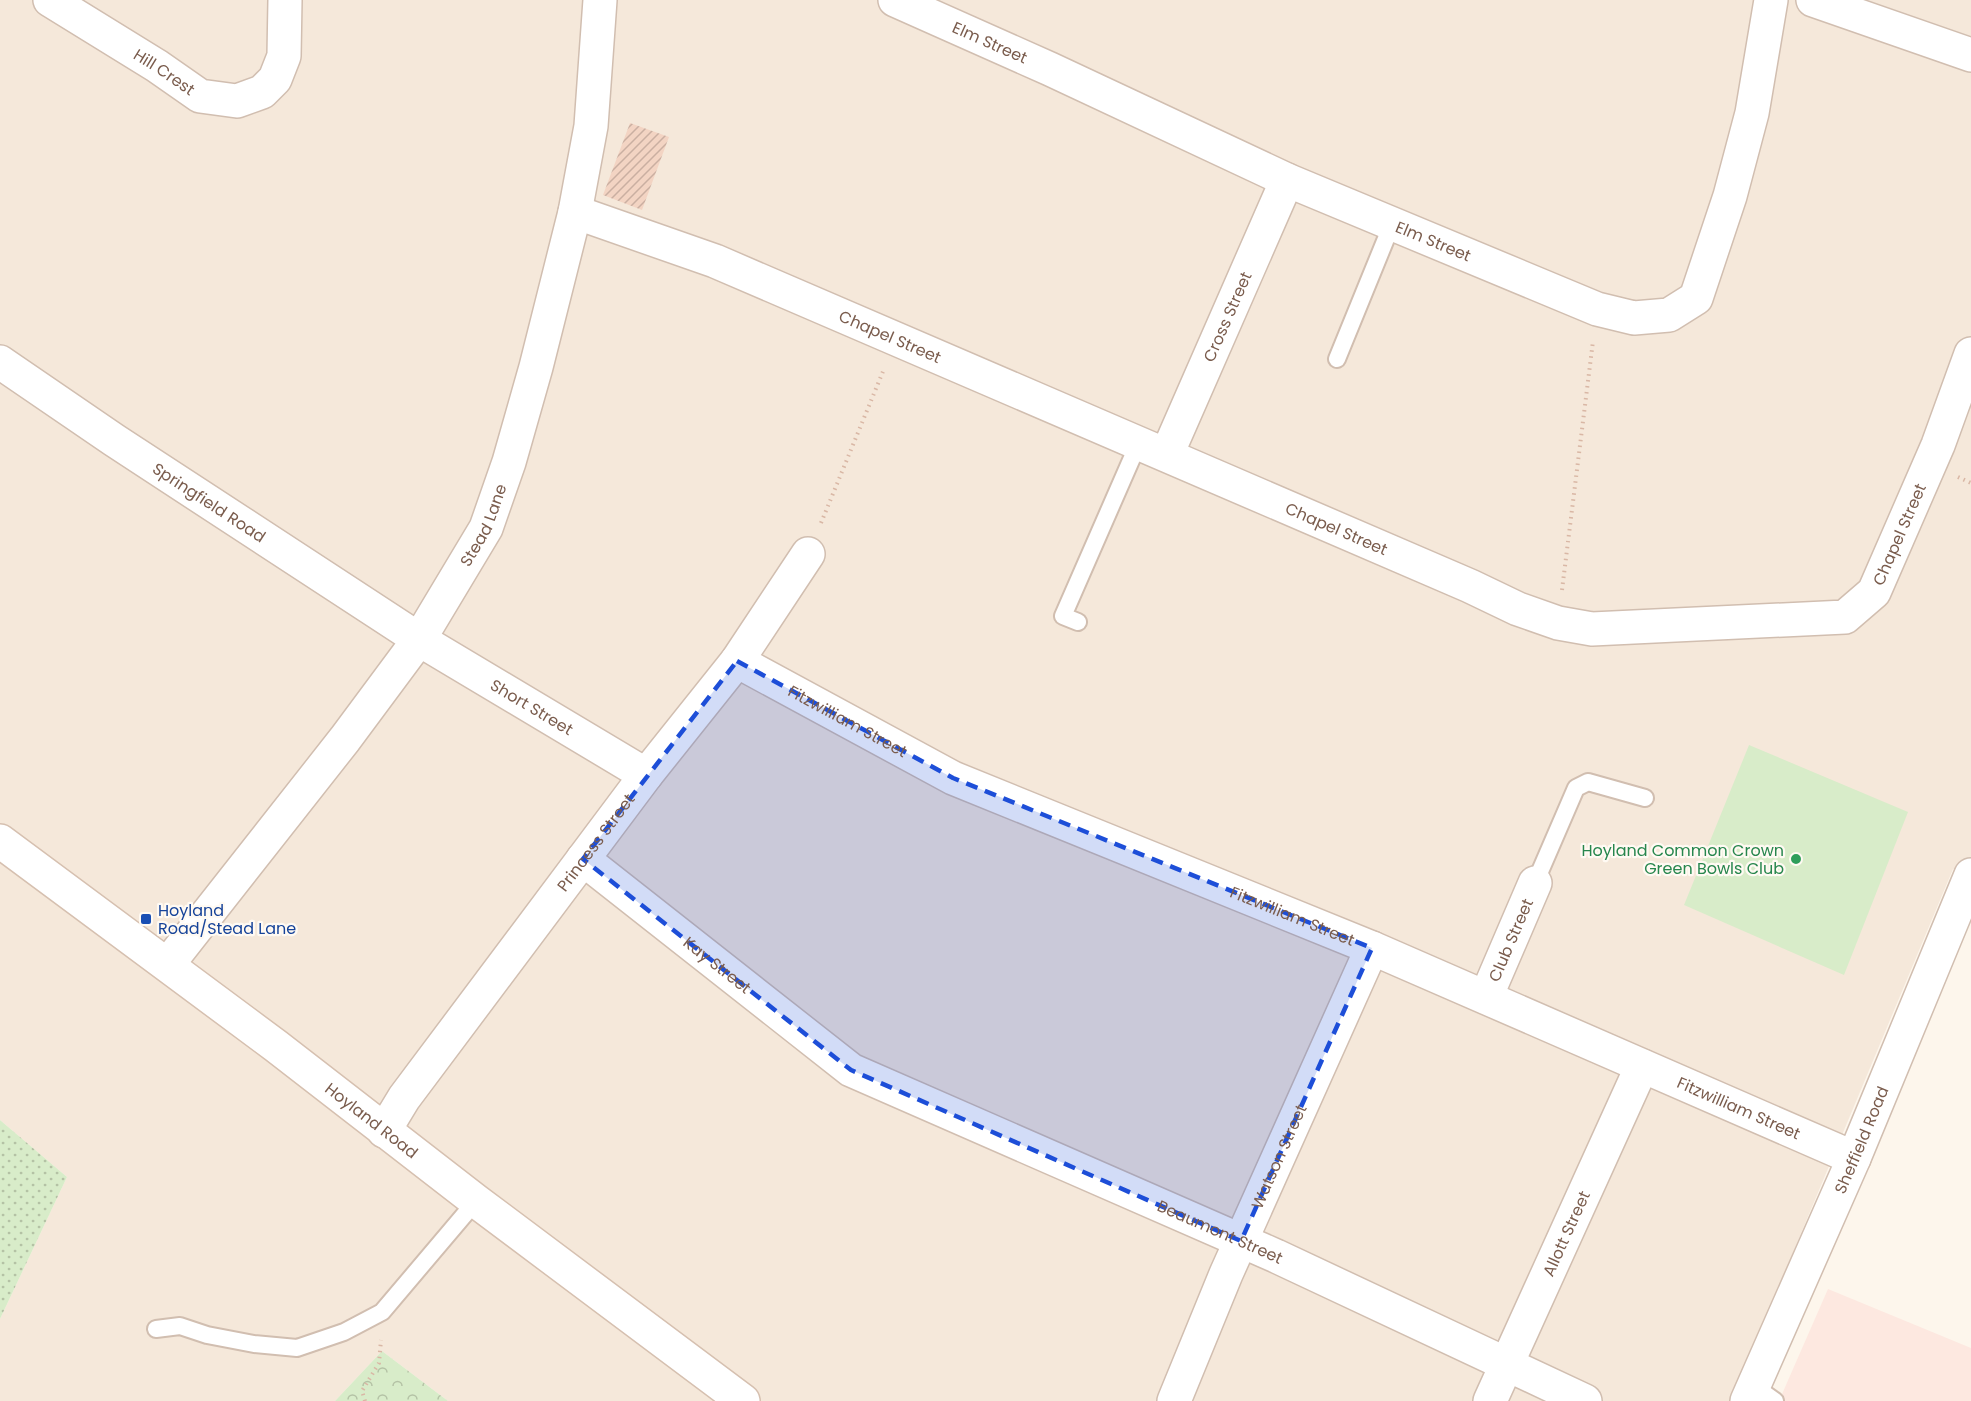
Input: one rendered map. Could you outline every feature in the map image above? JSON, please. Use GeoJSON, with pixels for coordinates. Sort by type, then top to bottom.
{"type":"FeatureCollection","features":[{"type":"Feature","properties":{"kind":"street","name":"Hill Crest"},"geometry":{"type":"LineString","coordinates":[[50,0],[157,66],[200,96],[237,101],[261,92],[276,79],[284,56],[285,0]]}},
{"type":"Feature","properties":{"kind":"street","name":"Stead Lane"},"geometry":{"type":"LineString","coordinates":[[168,964],[345,739],[420,638],[486,528],[509,462],[536,367],[575,212],[591,126],[600,0]]}},
{"type":"Feature","properties":{"kind":"street","name":"Elm Street"},"geometry":{"type":"LineString","coordinates":[[895,0],[1050,69],[1287,180],[1597,309],[1634,318],[1669,315],[1696,298],[1730,196],[1752,113],[1771,0]]}},
{"type":"Feature","properties":{"kind":"street"},"geometry":{"type":"LineString","coordinates":[[1813,0],[1971,55]]}},
{"type":"Feature","properties":{"kind":"street","name":"Cross Street"},"geometry":{"type":"LineString","coordinates":[[1153,448],[1287,180]]}},
{"type":"Feature","properties":{"kind":"street","name":"Chapel Street"},"geometry":{"type":"LineString","coordinates":[[575,212],[715,261],[1153,448],[1518,609],[1558,623],[1592,629],[1845,617],[1874,592],[1938,445],[1971,354]]}},
{"type":"Feature","properties":{"kind":"street","name":"Springfield Road"},"geometry":{"type":"LineString","coordinates":[[0,362],[114,440],[420,638]]}},
{"type":"Feature","properties":{"kind":"street","name":"Princess Street"},"geometry":{"type":"LineString","coordinates":[[384,1131],[404,1098],[646,775],[737,661],[808,554]]}},
{"type":"Feature","properties":{"kind":"street","name":"Short Street"},"geometry":{"type":"LineString","coordinates":[[420,638],[646,775]]}},
{"type":"Feature","properties":{"kind":"street","name":"Fitzwilliam Street"},"geometry":{"type":"LineString","coordinates":[[737,661],[953,778],[1372,948],[1854,1158]]}},
{"type":"Feature","properties":{"kind":"street","name":"Hoyland Road"},"geometry":{"type":"LineString","coordinates":[[0,841],[168,964],[476,1201],[743,1401]]}},
{"type":"Feature","properties":{"kind":"street","name":"Kay Street"},"geometry":{"type":"LineString","coordinates":[[583,859],[851,1070]]}},
{"type":"Feature","properties":{"kind":"street","name":"Sheffield Road"},"geometry":{"type":"LineString","coordinates":[[1759,1396],[1971,875]]}},
{"type":"Feature","properties":{"kind":"street","name":"Club Street"},"geometry":{"type":"LineString","coordinates":[[1486,997],[1535,883]]}},
{"type":"Feature","properties":{"kind":"street","name":"Watson Street"},"geometry":{"type":"LineString","coordinates":[[1174,1401],[1241,1241],[1372,948]]}},
{"type":"Feature","properties":{"kind":"street","name":"Allott Street"},"geometry":{"type":"LineString","coordinates":[[1490,1401],[1642,1066]]}},
{"type":"Feature","properties":{"kind":"street","name":"Beaumont Street"},"geometry":{"type":"LineString","coordinates":[[851,1070],[1241,1241],[1585,1401]]}},
{"type":"Feature","properties":{"kind":"lane"},"geometry":{"type":"LineString","coordinates":[[1337,359],[1392,224]]}},
{"type":"Feature","properties":{"kind":"lane"},"geometry":{"type":"LineString","coordinates":[[1078,622],[1063,616],[1153,448]]}},
{"type":"Feature","properties":{"kind":"lane"},"geometry":{"type":"LineString","coordinates":[[1535,883],[1576,788],[1587,782],[1645,798]]}},
{"type":"Feature","properties":{"kind":"lane"},"geometry":{"type":"LineString","coordinates":[[156,1329],[180,1326],[207,1335],[254,1344],[297,1348],[344,1332],[382,1312],[476,1201]]}},
{"type":"Feature","properties":{"kind":"path"},"geometry":{"type":"LineString","coordinates":[[1558,623],[1597,309]]}},
{"type":"Feature","properties":{"kind":"path"},"geometry":{"type":"LineString","coordinates":[[808,554],[887,363]]}},
{"type":"Feature","properties":{"kind":"path"},"geometry":{"type":"LineString","coordinates":[[365,1401],[362,1391],[379,1363],[382,1312]]}},
{"type":"Feature","properties":{"kind":"highlighted area"},"geometry":{"type":"Polygon","coordinates":[[[737,661],[953,778],[1372,948],[1241,1241],[851,1070],[583,859],[737,661]]]}},
{"type":"Feature","properties":{"kind":"shaded area"},"geometry":{"type":"Polygon","coordinates":[[[0,0],[1971,0],[1971,874],[1953,869],[1731,1401],[448,1401],[382,1351],[335,1401],[0,1401],[0,1319],[67,1177],[0,1120],[0,0]]]}},
{"type":"Feature","properties":{"kind":"shaded area"},"geometry":{"type":"Polygon","coordinates":[[[1828,1289],[1971,1348],[1971,1401],[1779,1401],[1828,1289]]]}},
{"type":"Feature","properties":{"kind":"green space","name":"Hoyland Common Crown Green Bowls Club"},"geometry":{"type":"Polygon","coordinates":[[[1749,745],[1908,812],[1844,975],[1684,905],[1749,745]]]}},
{"type":"Feature","properties":{"kind":"green space"},"geometry":{"type":"Polygon","coordinates":[[[0,1120],[67,1177],[0,1319],[0,1120]]]}},
{"type":"Feature","properties":{"kind":"green space"},"geometry":{"type":"Polygon","coordinates":[[[382,1351],[448,1401],[335,1401],[382,1351]]]}},
{"type":"Feature","properties":{"kind":"building"},"geometry":{"type":"Polygon","coordinates":[[[630,123],[669,137],[642,210],[603,195],[630,123]]]}},
{"type":"Feature","properties":{"kind":"place","name":"Hoyland Common Crown Green Bowls Club"},"geometry":{"type":"Point","coordinates":[1796,859]}},
{"type":"Feature","properties":{"kind":"place","name":"Hoyland Road/Stead Lane"},"geometry":{"type":"Point","coordinates":[146,919]}}]}
